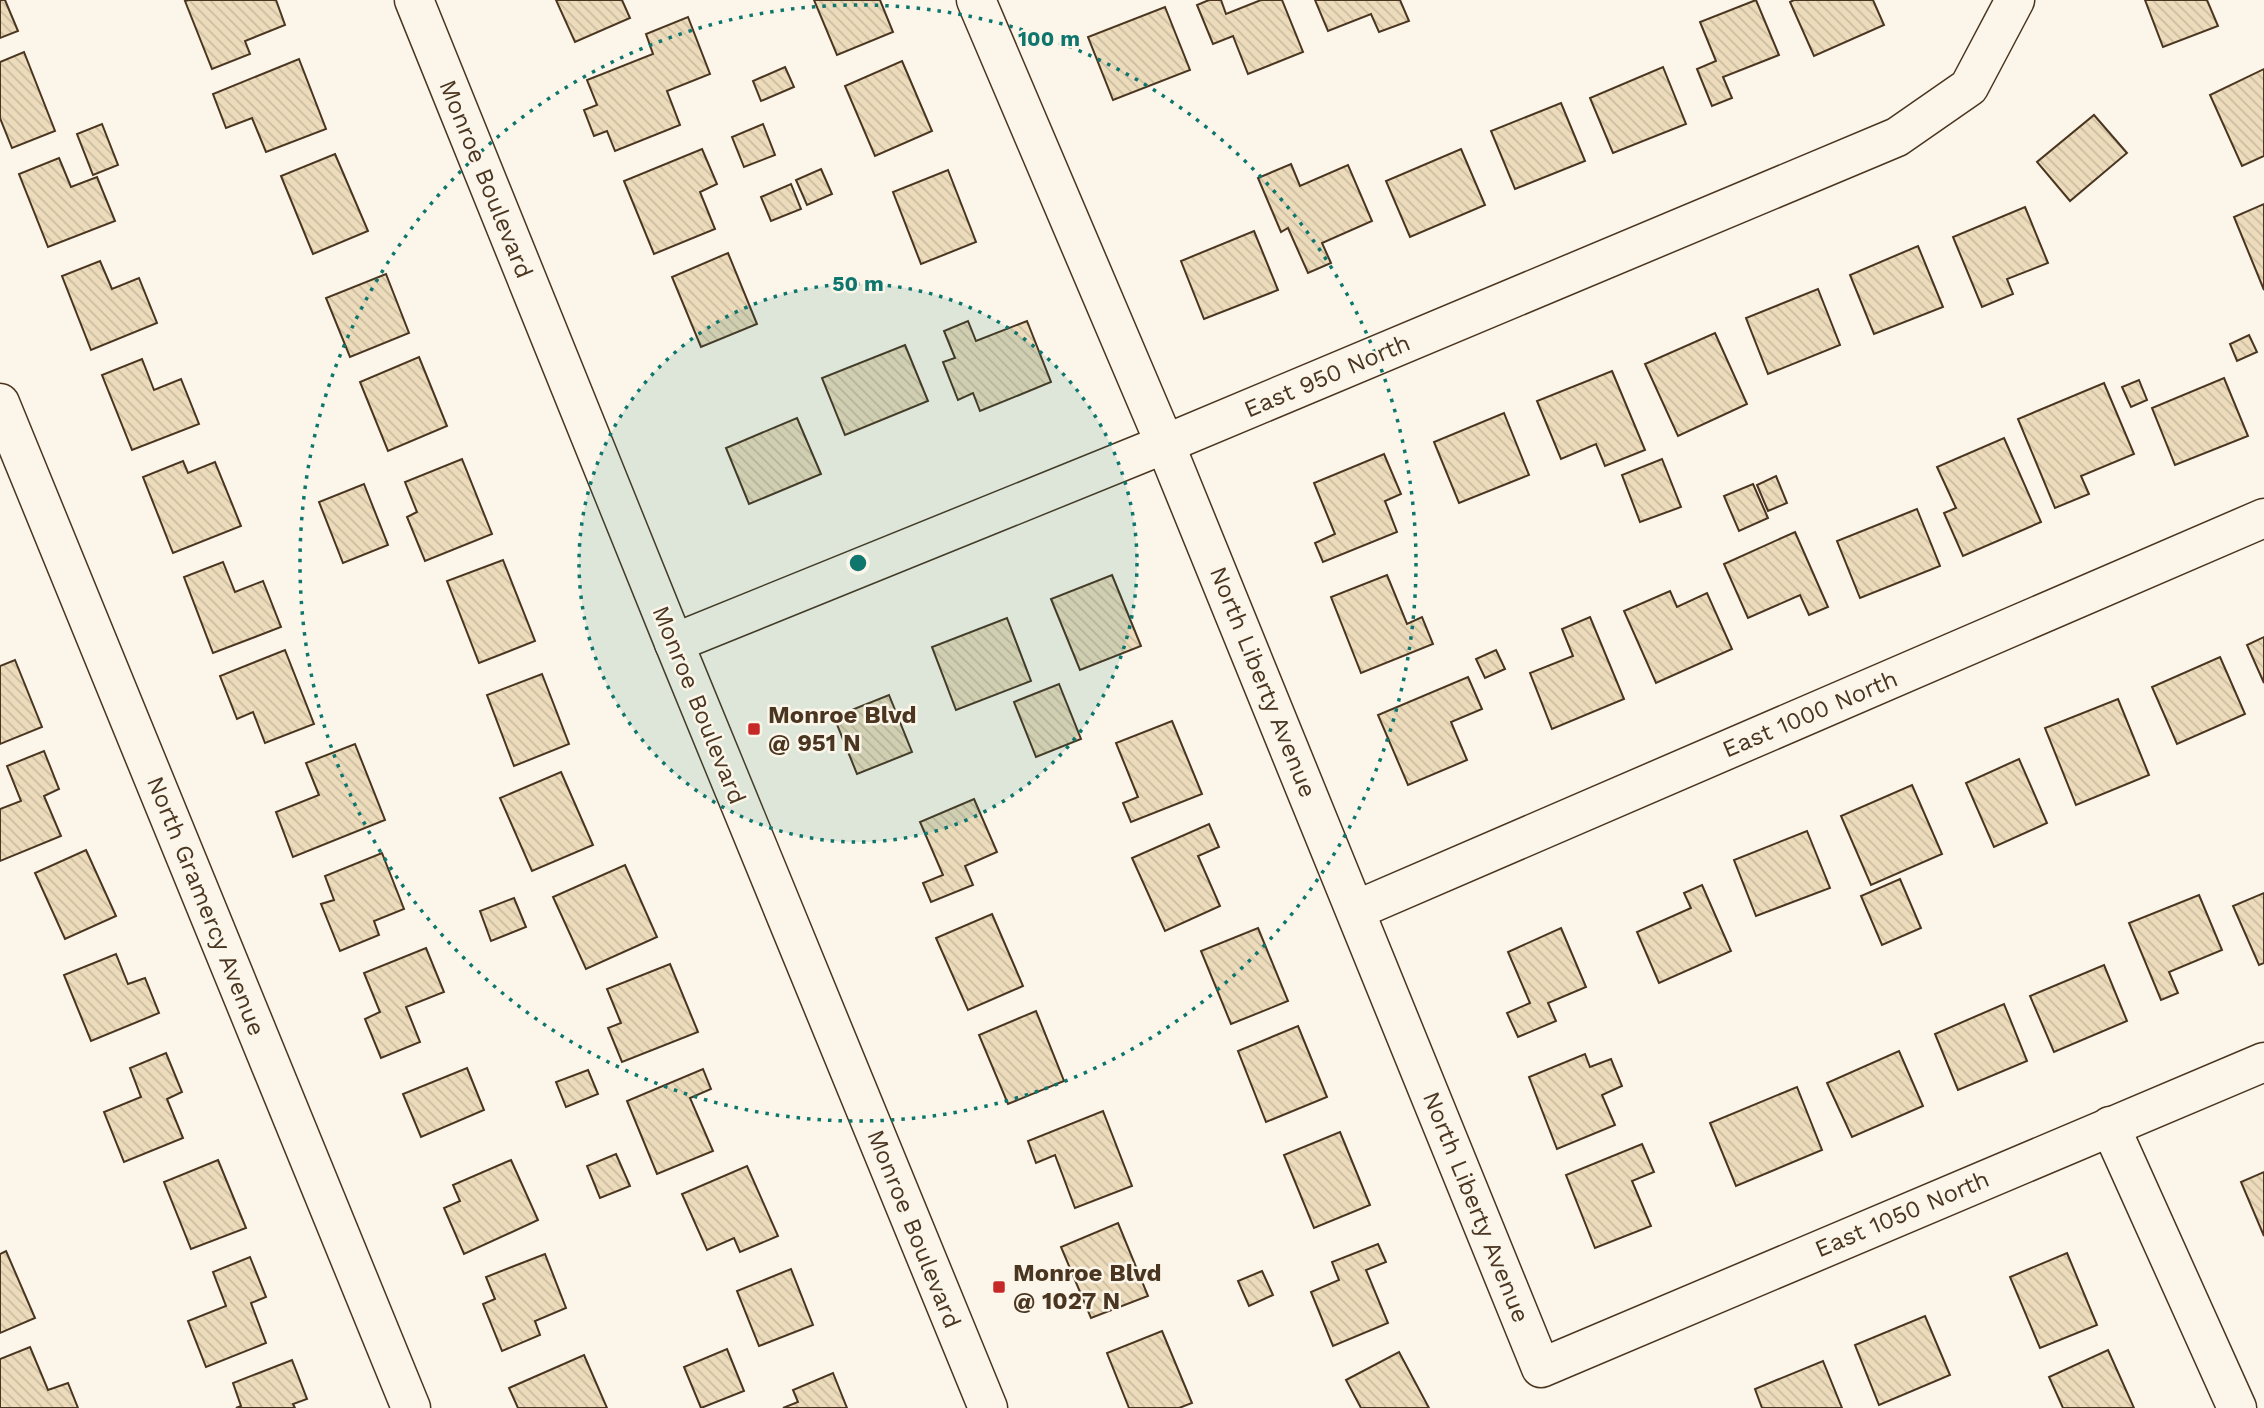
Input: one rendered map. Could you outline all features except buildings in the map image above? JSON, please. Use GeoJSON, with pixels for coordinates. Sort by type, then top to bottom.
{"type":"FeatureCollection","features":[{"type":"Feature","properties":{"kind":"street","name":"Monroe Boulevard"},"geometry":{"type":"LineString","coordinates":[[414,0],[988,1408]]}},
{"type":"Feature","properties":{"kind":"street","name":"North Liberty Avenue"},"geometry":{"type":"LineString","coordinates":[[976,0],[1165,444],[1541,1368]]}},
{"type":"Feature","properties":{"kind":"street","name":"East 950 North"},"geometry":{"type":"LineString","coordinates":[[674,643],[1165,444],[1898,138],[1969,87],[2015,0]]}},
{"type":"Feature","properties":{"kind":"street","name":"North Gramercy Avenue"},"geometry":{"type":"LineString","coordinates":[[0,403],[411,1408]]}},
{"type":"Feature","properties":{"kind":"street","name":"East 1000 North"},"geometry":{"type":"LineString","coordinates":[[1356,910],[2264,517]]}},
{"type":"Feature","properties":{"kind":"street","name":"East 1050 North"},"geometry":{"type":"LineString","coordinates":[[1541,1368],[2264,1062]]}},
{"type":"Feature","properties":{"kind":"street"},"geometry":{"type":"LineString","coordinates":[[2110,1126],[2237,1408]]}},
{"type":"Feature","properties":{"kind":"place","name":"Monroe Blvd @ 951 N"},"geometry":{"type":"Point","coordinates":[754,729]}},
{"type":"Feature","properties":{"kind":"place","name":"Monroe Blvd @ 1027 N"},"geometry":{"type":"Point","coordinates":[999,1287]}}]}
